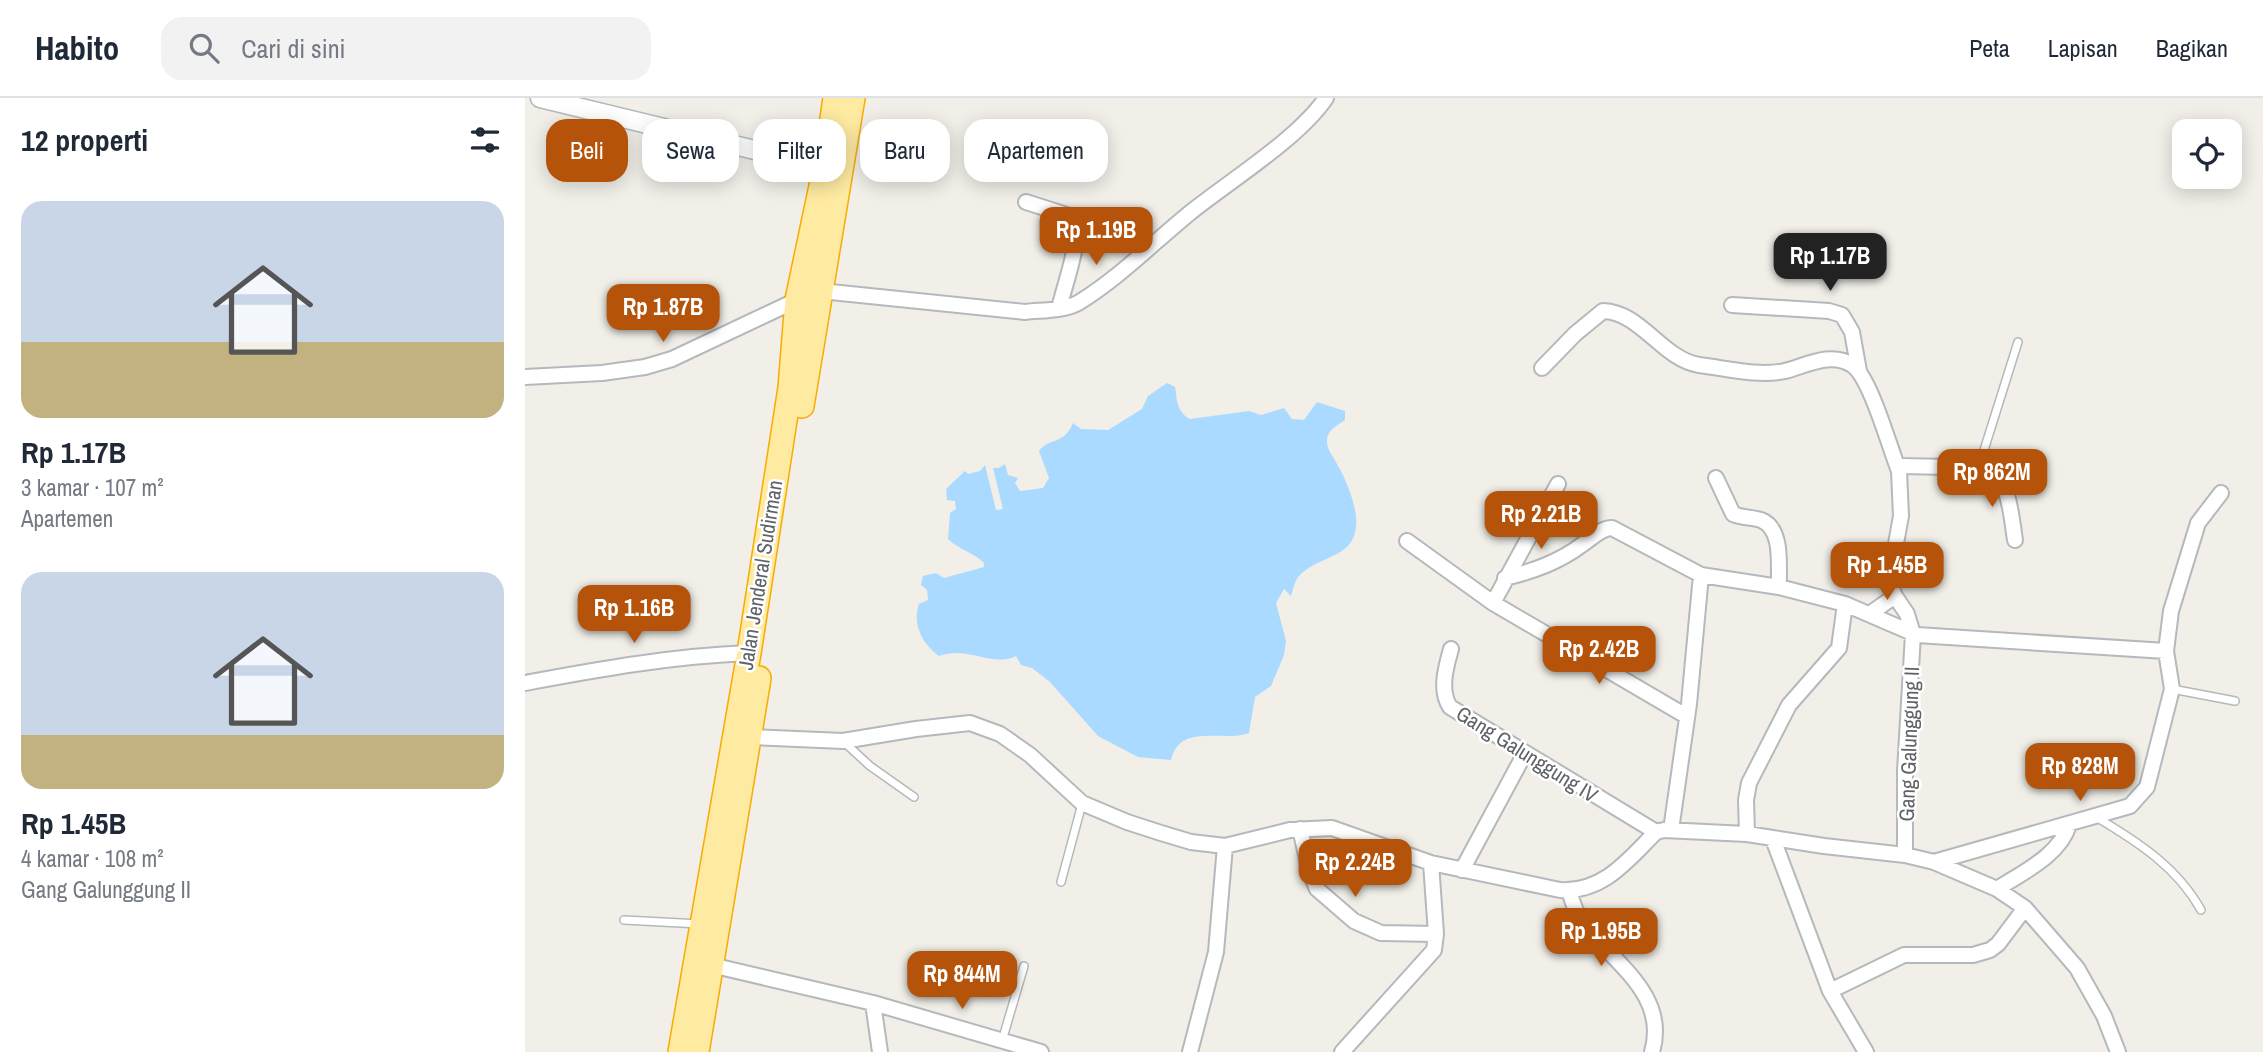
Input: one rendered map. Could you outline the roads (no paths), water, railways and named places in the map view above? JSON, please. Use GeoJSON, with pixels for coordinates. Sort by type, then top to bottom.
{"type":"FeatureCollection","features":[{"type":"Feature","properties":{"kind":"highway","name":"Jalan Jenderal Sudirman"},"geometry":{"type":"LineString","coordinates":[[832,119],[835,98]]}},
{"type":"Feature","properties":{"kind":"highway","name":"Jalan Jenderal Sudirman"},"geometry":{"type":"LineString","coordinates":[[680,1052],[749,653],[797,389],[821,291],[853,98]]}},
{"type":"Feature","properties":{"kind":"highway","name":"Jalan Jenderal Sudirman"},"geometry":{"type":"LineString","coordinates":[[697,1052],[750,737],[797,389],[797,300],[822,182]]}},
{"type":"Feature","properties":{"kind":"street"},"geometry":{"type":"LineString","coordinates":[[540,98],[753,150]]}},
{"type":"Feature","properties":{"kind":"street"},"geometry":{"type":"LineString","coordinates":[[821,291],[1025,312],[1059,309],[1076,304],[1297,131],[1327,98]]}},
{"type":"Feature","properties":{"kind":"street"},"geometry":{"type":"LineString","coordinates":[[1026,202],[1073,217],[1077,225],[1075,246],[1059,309]]}},
{"type":"Feature","properties":{"kind":"street"},"geometry":{"type":"LineString","coordinates":[[525,377],[602,373],[645,367],[672,359],[797,300]]}},
{"type":"Feature","properties":{"kind":"street"},"geometry":{"type":"LineString","coordinates":[[1732,305],[1829,311],[1842,315],[1852,332],[1859,371],[1899,471],[1901,516],[1889,582],[1907,614],[1913,634]]}},
{"type":"Feature","properties":{"kind":"street"},"geometry":{"type":"LineString","coordinates":[[1542,368],[1596,314],[1608,311],[1623,316],[1675,354],[1695,364],[1775,373],[1820,360],[1841,360],[1859,371]]}},
{"type":"Feature","properties":{"kind":"street"},"geometry":{"type":"LineString","coordinates":[[1899,471],[1908,464],[1991,468],[1999,476],[2008,496],[2015,540]]}},
{"type":"Feature","properties":{"kind":"street"},"geometry":{"type":"LineString","coordinates":[[1716,478],[1733,514],[1760,520],[1772,528],[1776,538],[1779,587]]}},
{"type":"Feature","properties":{"kind":"street"},"geometry":{"type":"LineString","coordinates":[[1493,603],[1558,484]]}},
{"type":"Feature","properties":{"kind":"street"},"geometry":{"type":"LineString","coordinates":[[1934,862],[2130,806],[2147,787],[2172,689],[2166,651],[2171,611],[2198,523],[2221,493]]}},
{"type":"Feature","properties":{"kind":"street"},"geometry":{"type":"LineString","coordinates":[[1505,578],[1550,565],[1607,528],[1616,529],[1701,575],[1779,587],[1845,604],[1871,613],[1913,634],[2166,651]]}},
{"type":"Feature","properties":{"kind":"street"},"geometry":{"type":"LineString","coordinates":[[1407,541],[1493,603],[1686,716]]}},
{"type":"Feature","properties":{"kind":"street"},"geometry":{"type":"LineString","coordinates":[[1671,830],[1701,575]]}},
{"type":"Feature","properties":{"kind":"street"},"geometry":{"type":"LineString","coordinates":[[1871,613],[1895,596]]}},
{"type":"Feature","properties":{"kind":"street"},"geometry":{"type":"LineString","coordinates":[[1747,834],[1746,800],[1749,783],[1789,705],[1839,648],[1845,604]]}},
{"type":"Feature","properties":{"kind":"street","name":"Gang Galunggung II"},"geometry":{"type":"LineString","coordinates":[[1905,855],[1905,771],[1913,634]]}},
{"type":"Feature","properties":{"kind":"street","name":"Gang Galunggung IV"},"geometry":{"type":"LineString","coordinates":[[1451,649],[1446,666],[1446,701],[1460,714],[1655,832]]}},
{"type":"Feature","properties":{"kind":"street"},"geometry":{"type":"LineString","coordinates":[[525,684],[618,665],[706,654],[749,653]]}},
{"type":"Feature","properties":{"kind":"street"},"geometry":{"type":"LineString","coordinates":[[750,737],[816,742],[843,741],[954,723],[981,726],[1000,734],[1030,755],[1082,803],[1191,842],[1225,846],[1300,829],[1332,828],[1431,863],[1540,887],[1569,890],[1594,886],[1617,870],[1655,832],[1671,830],[1747,834],[1905,855],[1934,862],[1997,889],[2025,908],[2077,968],[2104,1016],[2118,1052]]}},
{"type":"Feature","properties":{"kind":"street"},"geometry":{"type":"LineString","coordinates":[[1462,870],[1525,753]]}},
{"type":"Feature","properties":{"kind":"street"},"geometry":{"type":"LineString","coordinates":[[1997,889],[2053,852],[2063,841],[2069,825]]}},
{"type":"Feature","properties":{"kind":"street"},"geometry":{"type":"LineString","coordinates":[[1300,829],[1310,872],[1318,888],[1354,921],[1381,933],[1436,934]]}},
{"type":"Feature","properties":{"kind":"street"},"geometry":{"type":"LineString","coordinates":[[1773,839],[1830,991],[1866,1052]]}},
{"type":"Feature","properties":{"kind":"street"},"geometry":{"type":"LineString","coordinates":[[1190,1052],[1216,951],[1225,846]]}},
{"type":"Feature","properties":{"kind":"street"},"geometry":{"type":"LineString","coordinates":[[1342,1052],[1434,950],[1436,934],[1431,863]]}},
{"type":"Feature","properties":{"kind":"street"},"geometry":{"type":"LineString","coordinates":[[1569,890],[1581,919],[1622,964],[1654,1011],[1657,1028],[1653,1052]]}},
{"type":"Feature","properties":{"kind":"street"},"geometry":{"type":"LineString","coordinates":[[1830,991],[1904,955],[1958,956],[1990,950],[1998,944],[2025,908]]}},
{"type":"Feature","properties":{"kind":"street"},"geometry":{"type":"LineString","coordinates":[[711,965],[873,1003],[1041,1052]]}},
{"type":"Feature","properties":{"kind":"street"},"geometry":{"type":"LineString","coordinates":[[873,1003],[880,1052]]}},
{"type":"Feature","properties":{"kind":"lane"},"geometry":{"type":"LineString","coordinates":[[1979,466],[2018,342]]}},
{"type":"Feature","properties":{"kind":"lane"},"geometry":{"type":"LineString","coordinates":[[2172,689],[2235,701]]}},
{"type":"Feature","properties":{"kind":"lane"},"geometry":{"type":"LineString","coordinates":[[843,741],[870,766],[914,797]]}},
{"type":"Feature","properties":{"kind":"lane"},"geometry":{"type":"LineString","coordinates":[[1061,882],[1082,803]]}},
{"type":"Feature","properties":{"kind":"lane"},"geometry":{"type":"LineString","coordinates":[[2096,817],[2135,840],[2181,879],[2201,910]]}},
{"type":"Feature","properties":{"kind":"lane"},"geometry":{"type":"LineString","coordinates":[[624,920],[701,925]]}},
{"type":"Feature","properties":{"kind":"lane"},"geometry":{"type":"LineString","coordinates":[[1002,1041],[1024,966]]}},
{"type":"Feature","properties":{"kind":"water"},"geometry":{"type":"Polygon","coordinates":[[[1167,383],[1175,387],[1180,409],[1190,419],[1249,411],[1261,415],[1284,408],[1292,419],[1304,420],[1317,402],[1345,411],[1345,420],[1329,433],[1327,443],[1347,485],[1356,519],[1354,537],[1349,545],[1334,556],[1307,569],[1295,583],[1291,596],[1284,589],[1276,603],[1286,641],[1284,655],[1271,686],[1255,697],[1249,733],[1193,737],[1176,748],[1171,760],[1138,757],[1098,736],[1050,682],[1032,668],[1021,665],[1016,656],[998,660],[959,653],[939,656],[923,640],[917,619],[919,604],[928,600],[927,590],[921,585],[923,576],[936,573],[944,578],[984,567],[980,559],[948,539],[950,513],[956,509],[955,501],[947,500],[946,489],[965,471],[968,474],[980,471],[985,465],[996,510],[1003,509],[993,468],[1005,464],[1008,475],[1018,478],[1015,483],[1020,491],[1043,488],[1049,478],[1039,451],[1043,447],[1065,435],[1073,423],[1081,429],[1108,430],[1142,409],[1148,396],[1167,383]]]}}]}
